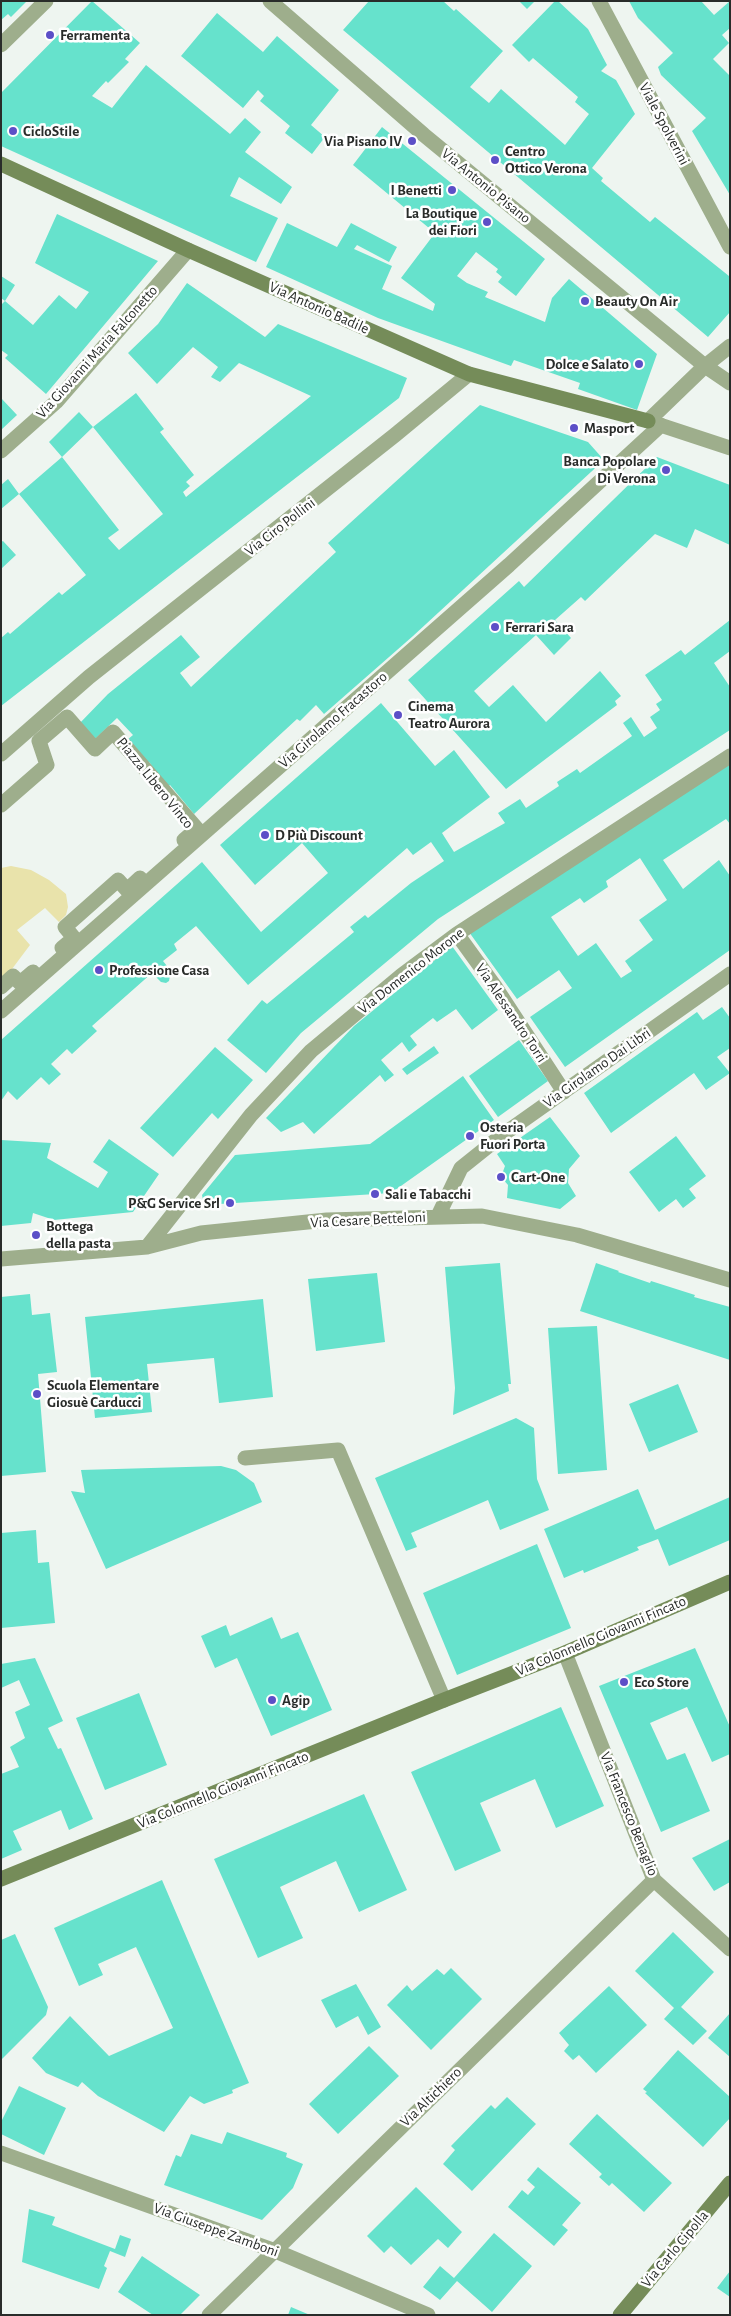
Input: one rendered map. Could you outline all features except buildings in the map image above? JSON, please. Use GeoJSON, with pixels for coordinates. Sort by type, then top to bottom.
{"type":"FeatureCollection","features":[{"type":"Feature","properties":{"kind":"street"},"geometry":{"type":"LineString","coordinates":[[1,45],[46,1]]}},
{"type":"Feature","properties":{"kind":"street","name":"Via Antonio Pisano"},"geometry":{"type":"LineString","coordinates":[[270,1],[424,135],[705,366],[730,383]]}},
{"type":"Feature","properties":{"kind":"street","name":"Viale Spolverini"},"geometry":{"type":"LineString","coordinates":[[599,1],[730,248]]}},
{"type":"Feature","properties":{"kind":"street","name":"Via Antonio Badile"},"geometry":{"type":"LineString","coordinates":[[1,164],[188,250],[469,374],[655,423]]}},
{"type":"Feature","properties":{"kind":"street","name":"Via Giovanni Maria Falconetto"},"geometry":{"type":"LineString","coordinates":[[1,451],[56,402],[188,250]]}},
{"type":"Feature","properties":{"kind":"street","name":"Via Girolamo Fracastoro"},"geometry":{"type":"LineString","coordinates":[[1,1011],[509,565],[655,423],[705,366],[730,346]]}},
{"type":"Feature","properties":{"kind":"street","name":"Via Ciro Pollini"},"geometry":{"type":"LineString","coordinates":[[1,754],[89,677],[395,435],[469,374]]}},
{"type":"Feature","properties":{"kind":"street"},"geometry":{"type":"LineString","coordinates":[[655,423],[730,448]]}},
{"type":"Feature","properties":{"kind":"street","name":"Piazza Libero Vinco"},"geometry":{"type":"LineString","coordinates":[[1,805],[48,765],[39,741],[67,716],[95,749],[113,732],[196,829],[127,890],[118,880],[65,927],[74,938],[20,984],[13,976],[1,987]]}},
{"type":"Feature","properties":{"kind":"street","name":"Via Domenico Morone"},"geometry":{"type":"LineString","coordinates":[[147,1247],[251,1115],[311,1051],[402,975],[457,934],[730,756]]}},
{"type":"Feature","properties":{"kind":"street","name":"Via Alessandro Torri"},"geometry":{"type":"LineString","coordinates":[[457,934],[496,988],[564,1092]]}},
{"type":"Feature","properties":{"kind":"street","name":"Via Girolamo Dai Libri"},"geometry":{"type":"LineString","coordinates":[[438,1216],[461,1168],[730,974]]}},
{"type":"Feature","properties":{"kind":"street","name":"Via Cesare Betteloni"},"geometry":{"type":"LineString","coordinates":[[1,1259],[147,1247],[201,1233],[327,1220],[482,1216],[577,1234],[730,1280]]}},
{"type":"Feature","properties":{"kind":"street"},"geometry":{"type":"LineString","coordinates":[[245,1458],[338,1450],[444,1700]]}},
{"type":"Feature","properties":{"kind":"street","name":"Via Colonnello Giovanni Fincato"},"geometry":{"type":"LineString","coordinates":[[1,1879],[565,1653],[730,1582]]}},
{"type":"Feature","properties":{"kind":"street","name":"Via Francesco Benaglio"},"geometry":{"type":"LineString","coordinates":[[565,1653],[654,1880],[730,1949]]}},
{"type":"Feature","properties":{"kind":"street","name":"Via Altichiero"},"geometry":{"type":"LineString","coordinates":[[209,2315],[273,2250],[654,1880]]}},
{"type":"Feature","properties":{"kind":"street","name":"Via Giuseppe Zamboni"},"geometry":{"type":"LineString","coordinates":[[1,2153],[273,2250],[428,2315]]}},
{"type":"Feature","properties":{"kind":"street","name":"Via Carlo Cipolla"},"geometry":{"type":"LineString","coordinates":[[620,2315],[730,2183]]}},
{"type":"Feature","properties":{"kind":"shaded area"},"geometry":{"type":"Polygon","coordinates":[[[11,866],[31,870],[49,880],[66,894],[68,907],[66,915],[59,922],[45,908],[17,930],[30,945],[12,969],[1,978],[1,868],[11,866]]]}},
{"type":"Feature","properties":{"kind":"place","name":"Ferramenta"},"geometry":{"type":"Point","coordinates":[50,35]}},
{"type":"Feature","properties":{"kind":"place","name":"CicloStile"},"geometry":{"type":"Point","coordinates":[13,131]}},
{"type":"Feature","properties":{"kind":"place","name":"Via Pisano IV"},"geometry":{"type":"Point","coordinates":[412,141]}},
{"type":"Feature","properties":{"kind":"place","name":"Centro Ottico Verona"},"geometry":{"type":"Point","coordinates":[495,160]}},
{"type":"Feature","properties":{"kind":"place","name":"I Benetti"},"geometry":{"type":"Point","coordinates":[452,190]}},
{"type":"Feature","properties":{"kind":"place","name":"La Boutique dei Fiori"},"geometry":{"type":"Point","coordinates":[487,222]}},
{"type":"Feature","properties":{"kind":"place","name":"Beauty On Air"},"geometry":{"type":"Point","coordinates":[585,301]}},
{"type":"Feature","properties":{"kind":"place","name":"Dolce e Salato"},"geometry":{"type":"Point","coordinates":[639,364]}},
{"type":"Feature","properties":{"kind":"place","name":"Masport"},"geometry":{"type":"Point","coordinates":[574,428]}},
{"type":"Feature","properties":{"kind":"place","name":"Banca Popolare Di Verona"},"geometry":{"type":"Point","coordinates":[666,470]}},
{"type":"Feature","properties":{"kind":"place","name":"Ferrari Sara"},"geometry":{"type":"Point","coordinates":[495,627]}},
{"type":"Feature","properties":{"kind":"place","name":"Cinema Teatro Aurora"},"geometry":{"type":"Point","coordinates":[398,715]}},
{"type":"Feature","properties":{"kind":"place","name":"D Più Discount"},"geometry":{"type":"Point","coordinates":[265,835]}},
{"type":"Feature","properties":{"kind":"place","name":"Professione Casa"},"geometry":{"type":"Point","coordinates":[99,970]}},
{"type":"Feature","properties":{"kind":"place","name":"Osteria Fuori Porta"},"geometry":{"type":"Point","coordinates":[470,1136]}},
{"type":"Feature","properties":{"kind":"place","name":"Cart-One"},"geometry":{"type":"Point","coordinates":[501,1177]}},
{"type":"Feature","properties":{"kind":"place","name":"Sali e Tabacchi"},"geometry":{"type":"Point","coordinates":[375,1194]}},
{"type":"Feature","properties":{"kind":"place","name":"P&G Service Srl"},"geometry":{"type":"Point","coordinates":[230,1203]}},
{"type":"Feature","properties":{"kind":"place","name":"Bottega della pasta"},"geometry":{"type":"Point","coordinates":[36,1235]}},
{"type":"Feature","properties":{"kind":"place","name":"Scuola Elementare Giosuè Carducci"},"geometry":{"type":"Point","coordinates":[37,1394]}},
{"type":"Feature","properties":{"kind":"place","name":"Eco Store"},"geometry":{"type":"Point","coordinates":[624,1682]}},
{"type":"Feature","properties":{"kind":"place","name":"Agip"},"geometry":{"type":"Point","coordinates":[272,1700]}}]}
